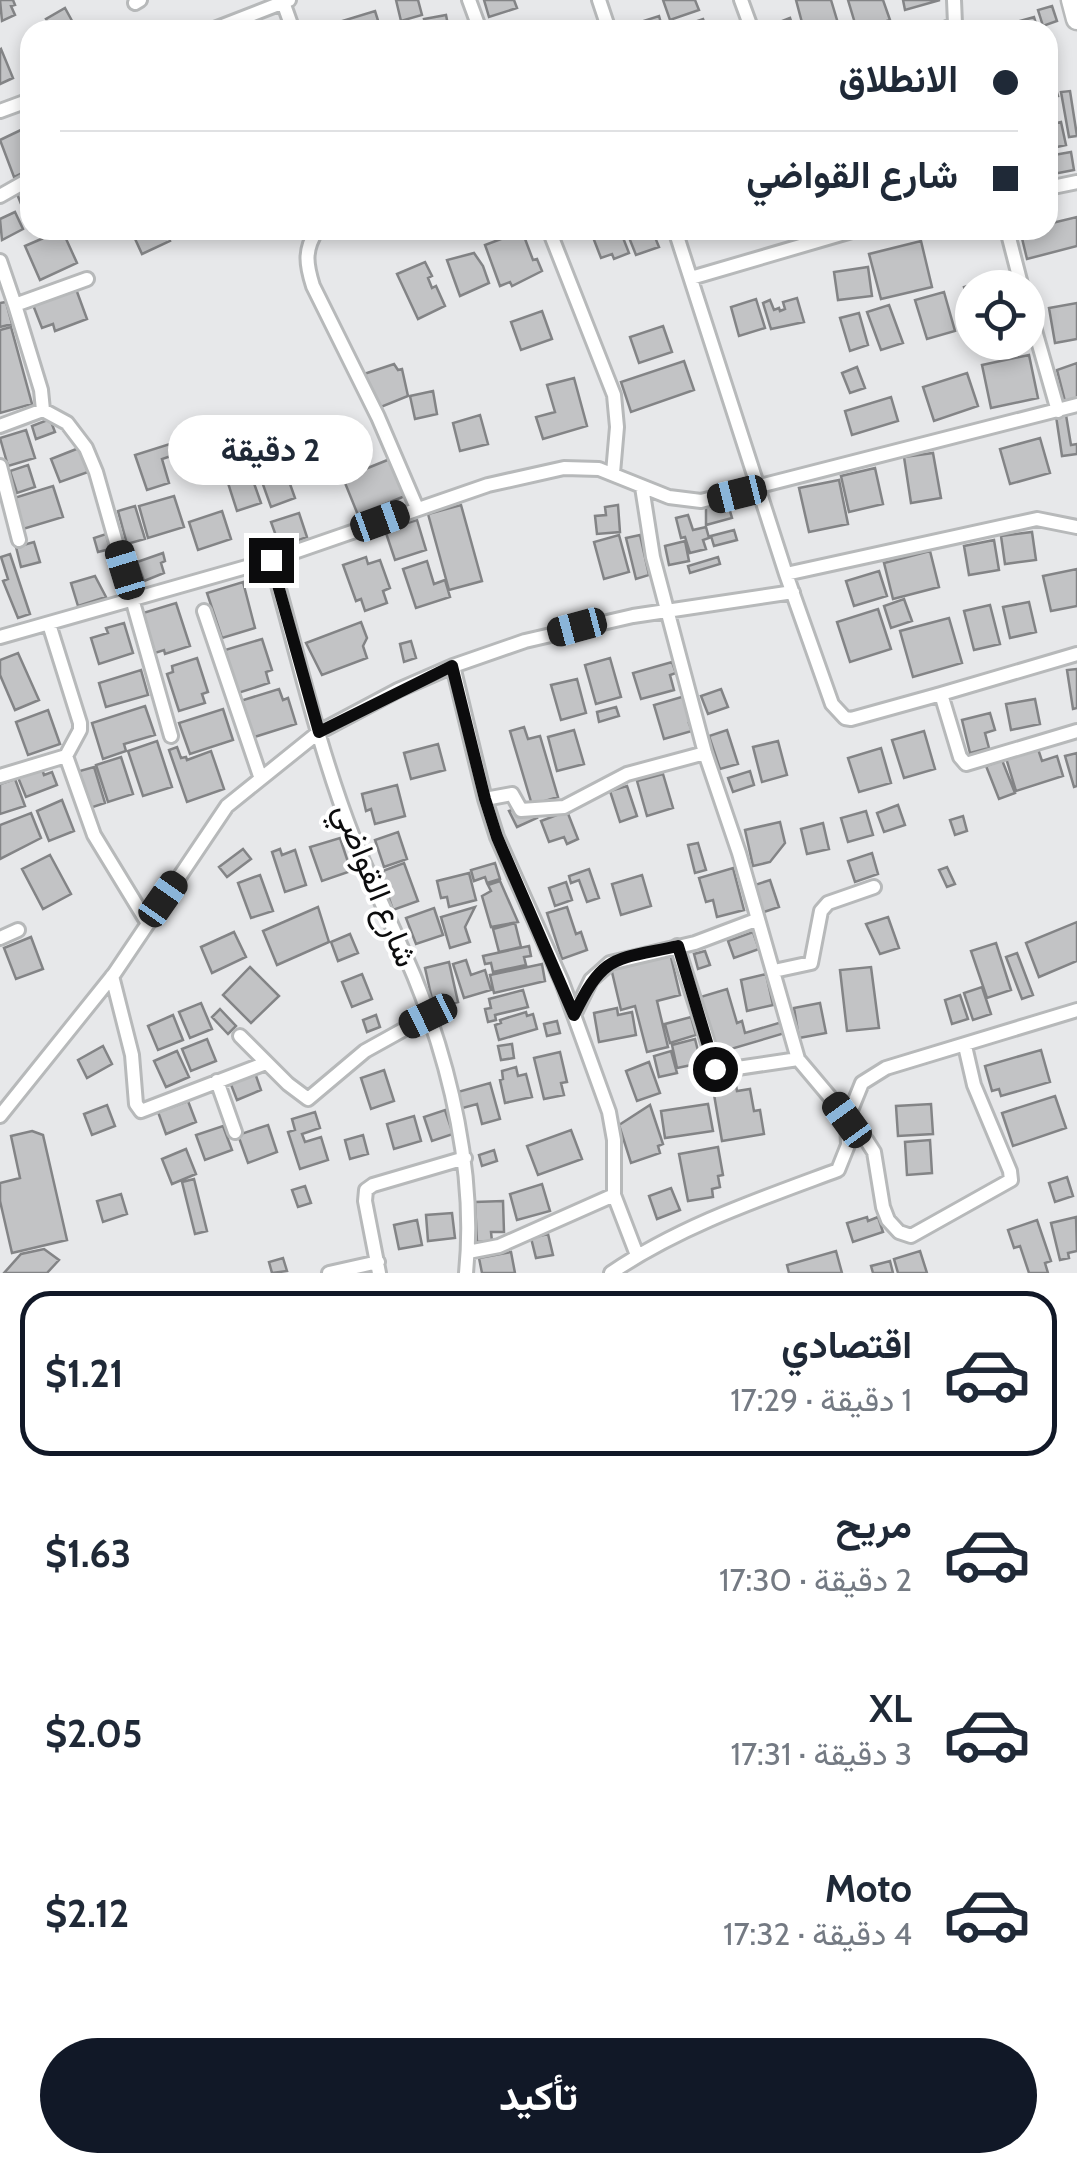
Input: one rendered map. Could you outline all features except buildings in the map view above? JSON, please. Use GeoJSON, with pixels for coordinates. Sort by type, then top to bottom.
{"type":"FeatureCollection","features":[{"type":"Feature","properties":{"kind":"highway"},"geometry":{"type":"LineString","coordinates":[[1072,0],[1077,19]]}},
{"type":"Feature","properties":{"kind":"street"},"geometry":{"type":"LineString","coordinates":[[238,20],[286,1]]}},
{"type":"Feature","properties":{"kind":"street"},"geometry":{"type":"LineString","coordinates":[[311,240],[306,264],[313,286],[378,418],[416,508]]}},
{"type":"Feature","properties":{"kind":"street"},"geometry":{"type":"LineString","coordinates":[[553,240],[614,394],[617,426],[613,473]]}},
{"type":"Feature","properties":{"kind":"street"},"geometry":{"type":"LineString","coordinates":[[678,240],[786,574],[832,704],[845,718],[872,715],[1077,654]]}},
{"type":"Feature","properties":{"kind":"street"},"geometry":{"type":"LineString","coordinates":[[691,278],[821,240]]}},
{"type":"Feature","properties":{"kind":"street"},"geometry":{"type":"LineString","coordinates":[[1010,240],[1017,270]]}},
{"type":"Feature","properties":{"kind":"street"},"geometry":{"type":"LineString","coordinates":[[0,262],[41,390],[43,410]]}},
{"type":"Feature","properties":{"kind":"street"},"geometry":{"type":"LineString","coordinates":[[9,299],[87,278]]}},
{"type":"Feature","properties":{"kind":"street"},"geometry":{"type":"LineString","coordinates":[[1044,360],[1058,410]]}},
{"type":"Feature","properties":{"kind":"street"},"geometry":{"type":"LineString","coordinates":[[0,637],[271,560],[488,486],[564,468],[584,467],[613,473],[669,497],[701,501],[1077,406]]}},
{"type":"Feature","properties":{"kind":"street"},"geometry":{"type":"LineString","coordinates":[[0,426],[43,410],[67,423],[90,457],[171,736]]}},
{"type":"Feature","properties":{"kind":"street"},"geometry":{"type":"LineString","coordinates":[[0,466],[19,540]]}},
{"type":"Feature","properties":{"kind":"street"},"geometry":{"type":"LineString","coordinates":[[642,487],[653,557],[706,754],[740,853],[798,1059],[874,1152],[883,1207],[893,1228],[905,1235],[911,1236],[1008,1184],[1012,1176],[974,1086],[964,1046]]}},
{"type":"Feature","properties":{"kind":"street"},"geometry":{"type":"LineString","coordinates":[[786,574],[1038,519],[1077,526]]}},
{"type":"Feature","properties":{"kind":"street","name":"شارع القواضي"},"geometry":{"type":"LineString","coordinates":[[271,560],[353,836],[428,1016],[465,1158],[466,1273]]}},
{"type":"Feature","properties":{"kind":"street"},"geometry":{"type":"LineString","coordinates":[[0,1116],[112,976],[214,821],[260,776],[319,732],[452,666],[577,627],[793,592]]}},
{"type":"Feature","properties":{"kind":"street"},"geometry":{"type":"LineString","coordinates":[[204,610],[260,776]]}},
{"type":"Feature","properties":{"kind":"street"},"geometry":{"type":"LineString","coordinates":[[0,776],[66,756],[80,730],[49,624]]}},
{"type":"Feature","properties":{"kind":"street"},"geometry":{"type":"LineString","coordinates":[[452,666],[485,799],[509,866],[549,951],[611,1119],[614,1195],[637,1255]]}},
{"type":"Feature","properties":{"kind":"street"},"geometry":{"type":"LineString","coordinates":[[941,694],[960,757],[966,764],[1077,732]]}},
{"type":"Feature","properties":{"kind":"street"},"geometry":{"type":"LineString","coordinates":[[485,799],[512,794],[521,810],[564,807],[627,774],[706,754]]}},
{"type":"Feature","properties":{"kind":"street"},"geometry":{"type":"LineString","coordinates":[[66,756],[94,836],[147,922]]}},
{"type":"Feature","properties":{"kind":"street"},"geometry":{"type":"LineString","coordinates":[[774,970],[811,962],[820,911],[874,887]]}},
{"type":"Feature","properties":{"kind":"street"},"geometry":{"type":"LineString","coordinates":[[574,1015],[591,980],[602,968],[756,920]]}},
{"type":"Feature","properties":{"kind":"street"},"geometry":{"type":"LineString","coordinates":[[0,938],[18,930]]}},
{"type":"Feature","properties":{"kind":"street"},"geometry":{"type":"LineString","coordinates":[[678,946],[717,1071],[798,1059]]}},
{"type":"Feature","properties":{"kind":"street"},"geometry":{"type":"LineString","coordinates":[[112,976],[132,1054],[138,1108],[144,1112],[266,1063]]}},
{"type":"Feature","properties":{"kind":"street"},"geometry":{"type":"LineString","coordinates":[[611,1273],[637,1255],[722,1214],[838,1170],[848,1145],[847,1120],[862,1083],[886,1068],[1077,1010]]}},
{"type":"Feature","properties":{"kind":"street"},"geometry":{"type":"LineString","coordinates":[[240,1036],[303,1097],[310,1099],[365,1051],[428,1016]]}},
{"type":"Feature","properties":{"kind":"street"},"geometry":{"type":"LineString","coordinates":[[217,1082],[235,1132]]}},
{"type":"Feature","properties":{"kind":"street"},"geometry":{"type":"LineString","coordinates":[[330,1273],[379,1268],[366,1190],[465,1158]]}},
{"type":"Feature","properties":{"kind":"street"},"geometry":{"type":"LineString","coordinates":[[468,1252],[499,1246],[614,1195]]}},
{"type":"Feature","properties":{"kind":"route"},"geometry":{"type":"LineString","coordinates":[[271,560],[319,732],[452,666],[497,837],[574,1015],[591,980],[602,968],[678,946],[715,1069]]}}]}
